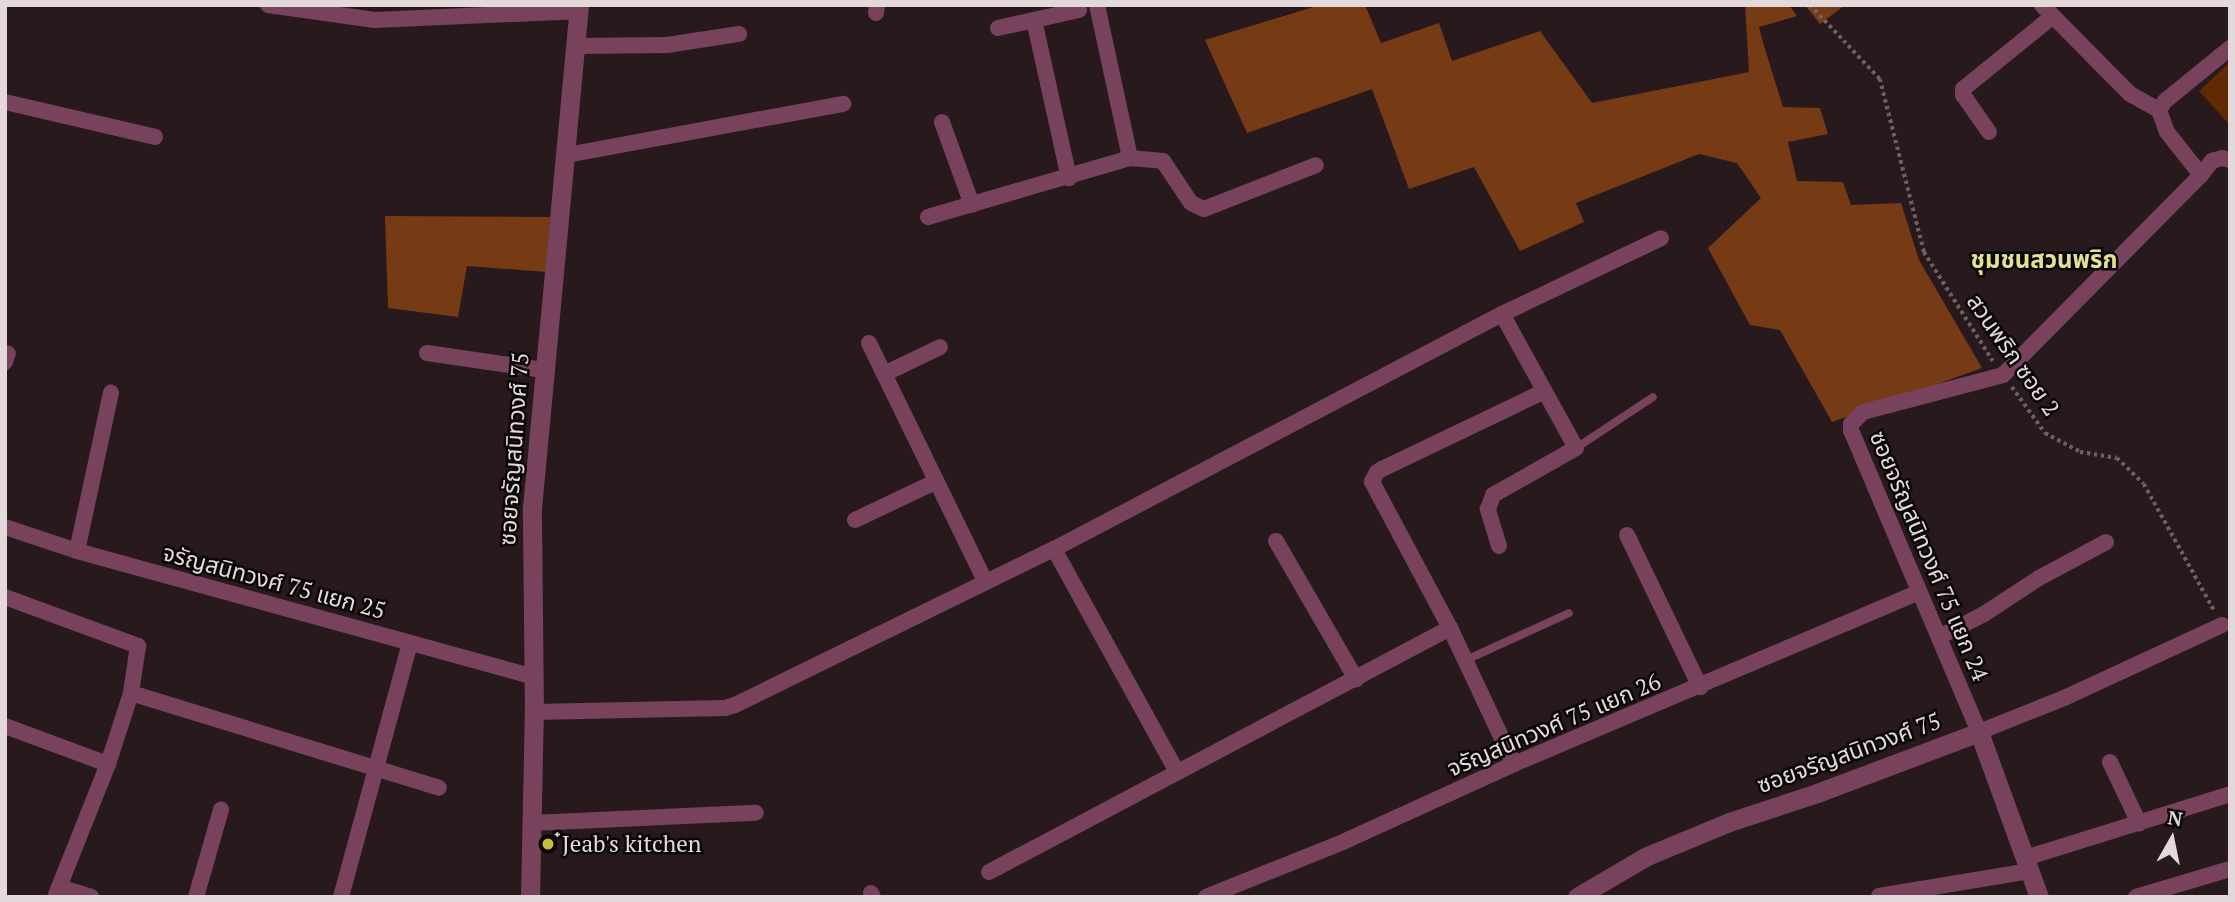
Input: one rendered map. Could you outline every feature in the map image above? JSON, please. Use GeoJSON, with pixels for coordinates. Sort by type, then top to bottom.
{"type":"FeatureCollection","features":[{"type":"Feature","properties":{"kind":"street"},"geometry":{"type":"LineString","coordinates":[[268,5],[375,20],[578,8]]}},
{"type":"Feature","properties":{"kind":"street"},"geometry":{"type":"LineString","coordinates":[[1097,5],[1130,158]]}},
{"type":"Feature","properties":{"kind":"street","name":"ซอยจรัญสนิทวงศ์ 75"},"geometry":{"type":"LineString","coordinates":[[530,897],[534,712],[532,508],[567,155],[578,8]]}},
{"type":"Feature","properties":{"kind":"street"},"geometry":{"type":"LineString","coordinates":[[998,28],[1079,10]]}},
{"type":"Feature","properties":{"kind":"street"},"geometry":{"type":"LineString","coordinates":[[1989,132],[1963,95],[1963,89],[2048,11],[2130,94],[2159,110]]}},
{"type":"Feature","properties":{"kind":"street"},"geometry":{"type":"LineString","coordinates":[[1034,20],[1069,178]]}},
{"type":"Feature","properties":{"kind":"street"},"geometry":{"type":"LineString","coordinates":[[575,46],[667,45],[740,34]]}},
{"type":"Feature","properties":{"kind":"street"},"geometry":{"type":"LineString","coordinates":[[2201,175],[2166,132],[2159,119],[2159,110],[2165,101],[2230,48]]}},
{"type":"Feature","properties":{"kind":"street"},"geometry":{"type":"LineString","coordinates":[[5,102],[155,137]]}},
{"type":"Feature","properties":{"kind":"street"},"geometry":{"type":"LineString","coordinates":[[567,155],[843,104]]}},
{"type":"Feature","properties":{"kind":"street"},"geometry":{"type":"LineString","coordinates":[[942,122],[972,205]]}},
{"type":"Feature","properties":{"kind":"street"},"geometry":{"type":"LineString","coordinates":[[928,218],[1130,158],[1163,161],[1191,203],[1204,209],[1316,165]]}},
{"type":"Feature","properties":{"kind":"street","name":"ซอยจรัญสนิทวงศ์ 75 แยก 24"},"geometry":{"type":"LineString","coordinates":[[1979,732],[1851,432],[1851,424],[1863,412],[2003,374],[2212,161],[2222,158],[2230,160]]}},
{"type":"Feature","properties":{"kind":"street"},"geometry":{"type":"LineString","coordinates":[[534,712],[725,708],[735,705],[1054,549],[1502,314],[1661,238]]}},
{"type":"Feature","properties":{"kind":"street"},"geometry":{"type":"LineString","coordinates":[[1499,546],[1488,509],[1493,495],[1576,448],[1543,393],[1502,314]]}},
{"type":"Feature","properties":{"kind":"street"},"geometry":{"type":"LineString","coordinates":[[869,343],[985,581]]}},
{"type":"Feature","properties":{"kind":"street"},"geometry":{"type":"LineString","coordinates":[[884,374],[940,347]]}},
{"type":"Feature","properties":{"kind":"street"},"geometry":{"type":"LineString","coordinates":[[427,353],[544,370]]}},
{"type":"Feature","properties":{"kind":"street"},"geometry":{"type":"LineString","coordinates":[[77,551],[111,393]]}},
{"type":"Feature","properties":{"kind":"street"},"geometry":{"type":"LineString","coordinates":[[1514,764],[1450,628],[1373,487],[1374,477],[1382,469],[1543,393]]}},
{"type":"Feature","properties":{"kind":"street"},"geometry":{"type":"LineString","coordinates":[[855,520],[935,482]]}},
{"type":"Feature","properties":{"kind":"street","name":"จรัญสนิทวงศ์ 75 แยก 25"},"geometry":{"type":"LineString","coordinates":[[5,527],[77,551],[533,677]]}},
{"type":"Feature","properties":{"kind":"street"},"geometry":{"type":"LineString","coordinates":[[1627,536],[1700,687]]}},
{"type":"Feature","properties":{"kind":"street"},"geometry":{"type":"LineString","coordinates":[[1276,541],[1356,679]]}},
{"type":"Feature","properties":{"kind":"street"},"geometry":{"type":"LineString","coordinates":[[1939,637],[1984,614],[2039,578],[2106,542]]}},
{"type":"Feature","properties":{"kind":"street"},"geometry":{"type":"LineString","coordinates":[[1054,549],[1177,772]]}},
{"type":"Feature","properties":{"kind":"street","name":"จรัญสนิทวงศ์ 75 แยก 26"},"geometry":{"type":"LineString","coordinates":[[1206,897],[1345,841],[1514,764],[1919,592]]}},
{"type":"Feature","properties":{"kind":"street"},"geometry":{"type":"LineString","coordinates":[[5,597],[136,644],[138,650],[131,693],[108,764],[57,892],[92,897]]}},
{"type":"Feature","properties":{"kind":"street"},"geometry":{"type":"LineString","coordinates":[[2039,897],[1979,732],[2064,698],[2222,625]]}},
{"type":"Feature","properties":{"kind":"street"},"geometry":{"type":"LineString","coordinates":[[989,872],[1450,628]]}},
{"type":"Feature","properties":{"kind":"street"},"geometry":{"type":"LineString","coordinates":[[341,897],[410,643]]}},
{"type":"Feature","properties":{"kind":"street"},"geometry":{"type":"LineString","coordinates":[[131,693],[439,788]]}},
{"type":"Feature","properties":{"kind":"street"},"geometry":{"type":"LineString","coordinates":[[5,726],[108,764]]}},
{"type":"Feature","properties":{"kind":"street","name":"ซอยจรัญสนิทวงศ์ 75"},"geometry":{"type":"LineString","coordinates":[[1577,897],[1647,856],[1729,822],[1816,793],[1979,732]]}},
{"type":"Feature","properties":{"kind":"street"},"geometry":{"type":"LineString","coordinates":[[2110,762],[2140,823]]}},
{"type":"Feature","properties":{"kind":"street"},"geometry":{"type":"LineString","coordinates":[[1879,896],[2028,865],[2140,823],[2230,794]]}},
{"type":"Feature","properties":{"kind":"street"},"geometry":{"type":"LineString","coordinates":[[196,897],[221,810]]}},
{"type":"Feature","properties":{"kind":"street"},"geometry":{"type":"LineString","coordinates":[[532,823],[756,813]]}},
{"type":"Feature","properties":{"kind":"street"},"geometry":{"type":"LineString","coordinates":[[2136,897],[2230,869]]}},
{"type":"Feature","properties":{"kind":"lane"},"geometry":{"type":"LineString","coordinates":[[1576,448],[1653,397]]}},
{"type":"Feature","properties":{"kind":"lane"},"geometry":{"type":"LineString","coordinates":[[1466,660],[1569,613]]}},
{"type":"Feature","properties":{"kind":"path","name":"สวนพริก ซอย 2"},"geometry":{"type":"LineString","coordinates":[[1810,5],[1880,79],[1924,252],[1972,332],[2045,433],[2080,452],[2117,458],[2144,484],[2222,625]]}},
{"type":"Feature","properties":{"kind":"shaded area"},"geometry":{"type":"Polygon","coordinates":[[[1320,5],[1365,5],[1381,43],[1439,23],[1452,61],[1540,31],[1592,103],[1749,72],[1745,5],[1789,5],[1797,16],[1759,27],[1764,46],[1783,107],[1820,108],[1828,134],[1788,142],[1797,181],[1843,182],[1851,205],[1901,203],[1919,260],[1982,368],[1832,422],[1780,330],[1750,325],[1708,248],[1761,198],[1737,163],[1699,154],[1576,203],[1584,222],[1520,251],[1474,167],[1409,189],[1372,89],[1247,133],[1205,40],[1320,5]]]}},
{"type":"Feature","properties":{"kind":"shaded area"},"geometry":{"type":"Polygon","coordinates":[[[1805,5],[1845,5],[1820,24],[1805,5]]]}},
{"type":"Feature","properties":{"kind":"shaded area"},"geometry":{"type":"Polygon","coordinates":[[[2230,62],[2230,125],[2199,91],[2230,62]]]}},
{"type":"Feature","properties":{"kind":"shaded area"},"geometry":{"type":"Polygon","coordinates":[[[385,216],[550,217],[546,272],[467,266],[458,317],[388,308],[385,216]]]}},
{"type":"Feature","properties":{"kind":"place","name":"๋Jeab's kitchen"},"geometry":{"type":"Point","coordinates":[548,844]}},
{"type":"Feature","properties":{"kind":"district","name":"ชุมชนสวนพริก"},"geometry":{"type":"Point","coordinates":[2044,260]}}]}
